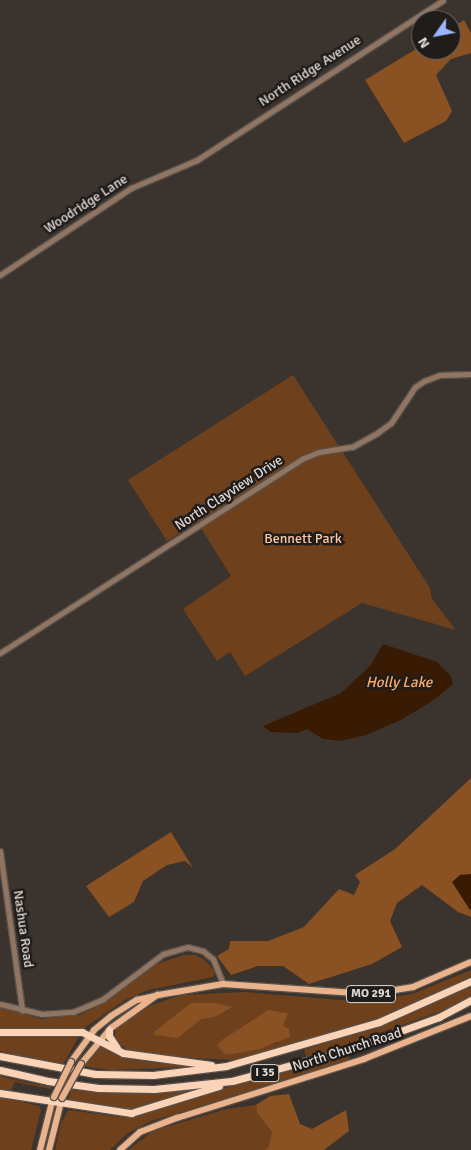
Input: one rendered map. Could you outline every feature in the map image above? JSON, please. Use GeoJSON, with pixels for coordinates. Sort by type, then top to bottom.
{"type":"FeatureCollection","features":[{"type":"Feature","properties":{"kind":"highway","name":"I 35"},"geometry":{"type":"LineString","coordinates":[[0,1056],[95,1074],[153,1075],[226,1066],[379,1022],[471,981]]}},
{"type":"Feature","properties":{"kind":"highway","name":"I 35"},"geometry":{"type":"LineString","coordinates":[[0,1070],[48,1081],[99,1088],[154,1089],[232,1081],[348,1050],[439,1017],[471,1000]]}},
{"type":"Feature","properties":{"kind":"highway"},"geometry":{"type":"LineString","coordinates":[[0,1032],[69,1030],[90,1035],[118,1050],[160,1060],[226,1066]]}},
{"type":"Feature","properties":{"kind":"highway"},"geometry":{"type":"LineString","coordinates":[[109,1030],[110,1040],[118,1050]]}},
{"type":"Feature","properties":{"kind":"highway"},"geometry":{"type":"LineString","coordinates":[[0,1093],[62,1100],[111,1112],[141,1112],[232,1081]]}},
{"type":"Feature","properties":{"kind":"main road","name":"MO 291"},"geometry":{"type":"LineString","coordinates":[[40,1150],[53,1099],[71,1062],[90,1035],[120,1010],[158,995],[223,984],[370,994],[413,987],[471,962]]}},
{"type":"Feature","properties":{"kind":"main road","name":"MO 291"},"geometry":{"type":"LineString","coordinates":[[49,1150],[62,1100],[80,1064],[109,1030],[158,995]]}},
{"type":"Feature","properties":{"kind":"main road","name":"North Church Road"},"geometry":{"type":"LineString","coordinates":[[120,1150],[140,1132],[177,1118],[364,1059],[471,1016]]}},
{"type":"Feature","properties":{"kind":"street","name":"North Ridge Avenue"},"geometry":{"type":"LineString","coordinates":[[190,164],[442,0]]}},
{"type":"Feature","properties":{"kind":"street","name":"Woodridge Lane"},"geometry":{"type":"LineString","coordinates":[[0,275],[131,188],[190,164]]}},
{"type":"Feature","properties":{"kind":"street","name":"North Clayview Drive"},"geometry":{"type":"LineString","coordinates":[[0,653],[304,458],[319,452],[352,446],[377,433],[391,422],[415,387],[424,380],[440,375],[471,374]]}},
{"type":"Feature","properties":{"kind":"street","name":"Nashua Road"},"geometry":{"type":"LineString","coordinates":[[0,851],[22,1010]]}},
{"type":"Feature","properties":{"kind":"street"},"geometry":{"type":"LineString","coordinates":[[0,1004],[22,1010],[58,1015],[84,1009],[103,999],[163,954],[180,948],[196,948],[210,955],[220,971],[223,984]]}},
{"type":"Feature","properties":{"kind":"green space","name":"Bennett Park"},"geometry":{"type":"Polygon","coordinates":[[[293,375],[430,588],[432,599],[456,630],[362,603],[245,676],[230,652],[217,661],[183,609],[231,576],[197,522],[167,541],[128,480],[293,375]]]}},
{"type":"Feature","properties":{"kind":"green space"},"geometry":{"type":"Polygon","coordinates":[[[183,955],[195,955],[205,960],[215,972],[213,977],[148,990],[125,1000],[83,1029],[0,1028],[0,1007],[41,1019],[80,1015],[106,1002],[157,964],[183,955]]]}},
{"type":"Feature","properties":{"kind":"green space"},"geometry":{"type":"Polygon","coordinates":[[[471,970],[471,976],[445,990],[364,1024],[234,1060],[154,1056],[126,1049],[114,1038],[116,1028],[125,1020],[152,1005],[181,995],[245,992],[363,1002],[412,994],[471,970]],[[268,1010],[223,1039],[226,1055],[278,1043],[285,1017],[268,1010]]]}},
{"type":"Feature","properties":{"kind":"green space"},"geometry":{"type":"Polygon","coordinates":[[[471,984],[471,998],[444,1010],[307,1059],[304,1050],[366,1030],[471,984]]]}},
{"type":"Feature","properties":{"kind":"green space"},"geometry":{"type":"Polygon","coordinates":[[[71,1033],[79,1036],[62,1066],[0,1051],[0,1035],[71,1033]]]}},
{"type":"Feature","properties":{"kind":"green space"},"geometry":{"type":"Polygon","coordinates":[[[101,1045],[133,1060],[192,1067],[108,1070],[83,1066],[101,1045]]]}},
{"type":"Feature","properties":{"kind":"green space"},"geometry":{"type":"Polygon","coordinates":[[[348,1055],[350,1061],[151,1121],[128,1133],[110,1150],[55,1150],[61,1123],[68,1110],[129,1118],[229,1087],[348,1055]]]}},
{"type":"Feature","properties":{"kind":"green space"},"geometry":{"type":"Polygon","coordinates":[[[0,1076],[51,1087],[51,1089],[15,1082],[11,1090],[0,1089],[0,1076]]]}},
{"type":"Feature","properties":{"kind":"green space"},"geometry":{"type":"Polygon","coordinates":[[[71,1090],[139,1094],[192,1090],[134,1110],[68,1101],[71,1090]]]}},
{"type":"Feature","properties":{"kind":"green space"},"geometry":{"type":"Polygon","coordinates":[[[0,1097],[39,1106],[41,1110],[31,1150],[0,1150],[0,1097]]]}},
{"type":"Feature","properties":{"kind":"green space"},"geometry":{"type":"Polygon","coordinates":[[[256,1105],[257,1113],[272,1132],[268,1148],[264,1150],[128,1150],[153,1131],[226,1109],[256,1105]]]}},
{"type":"Feature","properties":{"kind":"shaded area"},"geometry":{"type":"Polygon","coordinates":[[[464,20],[471,33],[471,53],[461,56],[461,22],[464,20]]]}},
{"type":"Feature","properties":{"kind":"shaded area"},"geometry":{"type":"Polygon","coordinates":[[[411,52],[411,60],[450,60],[436,75],[452,111],[446,121],[404,143],[365,80],[411,52]]]}},
{"type":"Feature","properties":{"kind":"shaded area"},"geometry":{"type":"Polygon","coordinates":[[[471,778],[471,917],[458,912],[422,885],[397,903],[390,921],[402,947],[372,964],[309,984],[283,966],[258,966],[231,975],[217,956],[229,949],[230,941],[268,941],[304,927],[339,889],[354,895],[360,882],[355,875],[395,849],[471,778]]]}},
{"type":"Feature","properties":{"kind":"shaded area"},"geometry":{"type":"Polygon","coordinates":[[[171,832],[193,868],[185,861],[167,865],[143,881],[134,902],[109,917],[86,886],[171,832]]]}},
{"type":"Feature","properties":{"kind":"shaded area"},"geometry":{"type":"Polygon","coordinates":[[[191,1003],[215,1003],[233,1007],[214,1017],[201,1019],[178,1038],[155,1035],[154,1032],[191,1003]]]}},
{"type":"Feature","properties":{"kind":"shaded area"},"geometry":{"type":"Polygon","coordinates":[[[268,1010],[288,1013],[283,1026],[289,1029],[290,1037],[260,1049],[226,1055],[217,1045],[223,1039],[268,1010]]]}},
{"type":"Feature","properties":{"kind":"shaded area"},"geometry":{"type":"Polygon","coordinates":[[[289,1094],[300,1124],[312,1129],[346,1110],[349,1131],[324,1150],[264,1150],[268,1148],[272,1132],[257,1113],[256,1105],[270,1096],[289,1094]]]}},
{"type":"Feature","properties":{"kind":"water","name":"Holly Lake"},"geometry":{"type":"Polygon","coordinates":[[[383,644],[437,662],[450,675],[453,684],[431,702],[401,720],[366,735],[341,741],[323,739],[307,729],[297,733],[271,732],[263,726],[341,693],[370,666],[383,644]]]}},
{"type":"Feature","properties":{"kind":"water"},"geometry":{"type":"Polygon","coordinates":[[[471,874],[470,910],[452,882],[460,875],[471,874]]]}}]}
